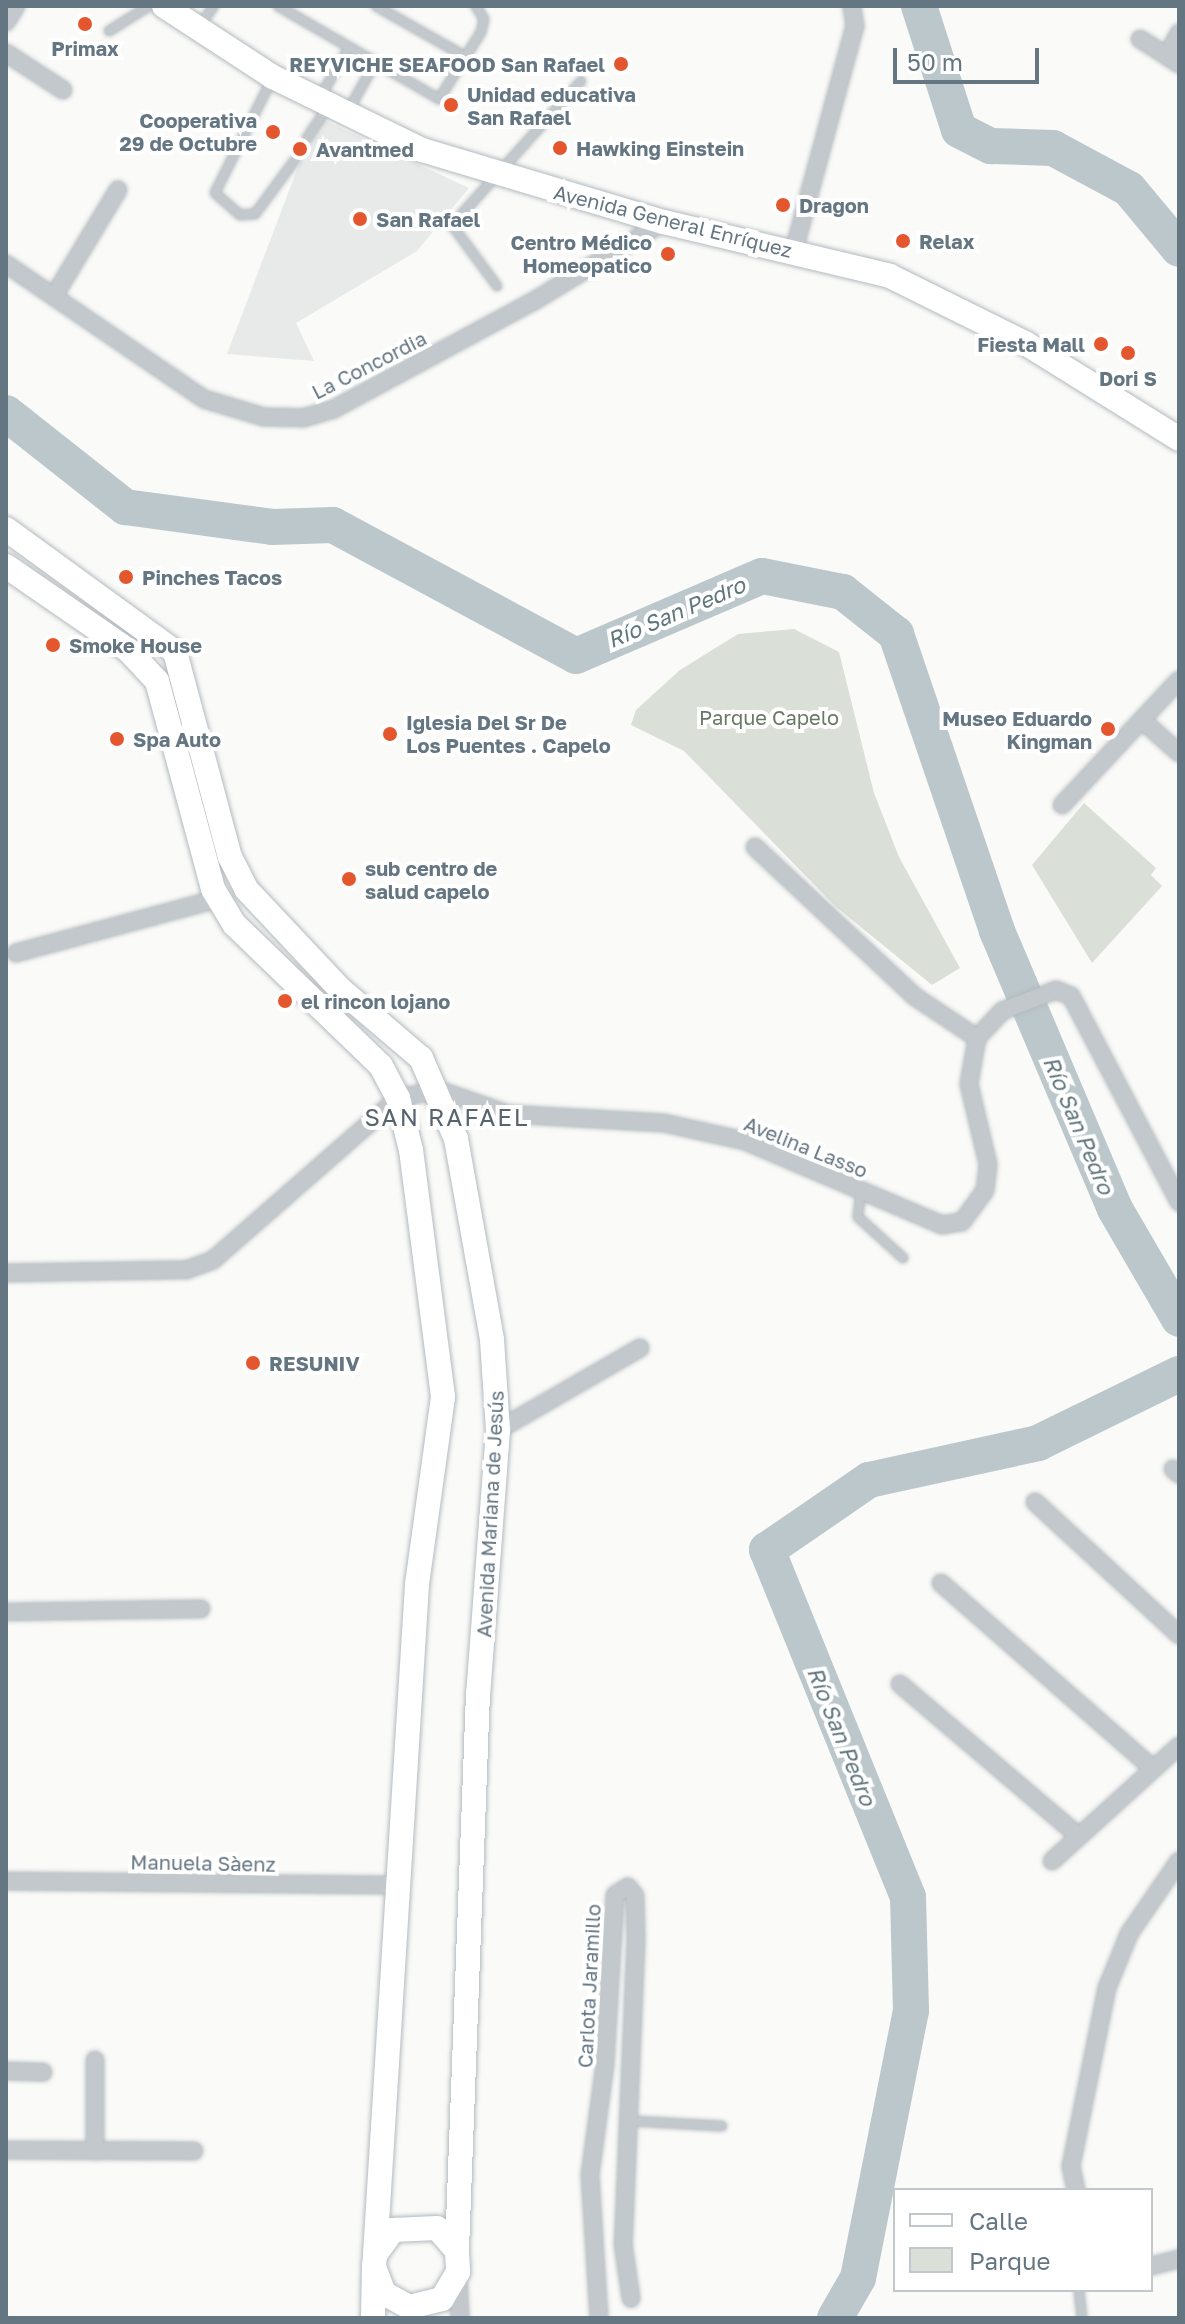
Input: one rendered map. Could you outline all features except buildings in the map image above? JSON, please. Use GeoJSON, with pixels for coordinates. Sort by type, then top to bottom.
{"type":"FeatureCollection","features":[{"type":"Feature","properties":{"kind":"street"},"geometry":{"type":"LineString","coordinates":[[6,22],[16,6]]}},
{"type":"Feature","properties":{"kind":"street"},"geometry":{"type":"LineString","coordinates":[[794,250],[855,26],[852,6]]}},
{"type":"Feature","properties":{"kind":"street","name":"Avenida General Enríquez"},"geometry":{"type":"LineString","coordinates":[[163,7],[273,77],[330,107],[494,173],[664,222],[794,250],[890,276],[958,308],[1179,439]]}},
{"type":"Feature","properties":{"kind":"street"},"geometry":{"type":"LineString","coordinates":[[1140,39],[1173,60],[1179,33]]}},
{"type":"Feature","properties":{"kind":"street"},"geometry":{"type":"LineString","coordinates":[[6,53],[63,90]]}},
{"type":"Feature","properties":{"kind":"street"},"geometry":{"type":"LineString","coordinates":[[54,296],[118,190]]}},
{"type":"Feature","properties":{"kind":"street","name":"La Concordia"},"geometry":{"type":"LineString","coordinates":[[6,264],[204,399],[264,417],[303,418],[334,409],[534,301],[664,222]]}},
{"type":"Feature","properties":{"kind":"street"},"geometry":{"type":"LineString","coordinates":[[6,529],[175,652],[150,671]]}},
{"type":"Feature","properties":{"kind":"street"},"geometry":{"type":"LineString","coordinates":[[6,566],[150,671],[218,899],[234,924],[381,1066],[398,1098],[436,1302],[443,1397],[417,1585],[374,2261],[373,2318]]}},
{"type":"Feature","properties":{"kind":"street","name":"Avenida Mariana de Jesús"},"geometry":{"type":"LineString","coordinates":[[175,652],[230,857],[246,889],[341,990],[421,1058],[439,1090],[456,1139],[489,1325],[498,1430],[478,1693],[458,2261]]}},
{"type":"Feature","properties":{"kind":"street"},"geometry":{"type":"LineString","coordinates":[[1062,805],[1179,680]]}},
{"type":"Feature","properties":{"kind":"street"},"geometry":{"type":"LineString","coordinates":[[1143,721],[1179,753]]}},
{"type":"Feature","properties":{"kind":"street"},"geometry":{"type":"LineString","coordinates":[[755,847],[914,996],[977,1038],[1002,1011],[1056,990],[1071,996],[1179,1202]]}},
{"type":"Feature","properties":{"kind":"street"},"geometry":{"type":"LineString","coordinates":[[16,953],[218,899]]}},
{"type":"Feature","properties":{"kind":"street","name":"Avelina Lasso"},"geometry":{"type":"LineString","coordinates":[[439,1090],[508,1114],[664,1123],[745,1141],[942,1225],[974,1211],[988,1164],[969,1084],[977,1038]]}},
{"type":"Feature","properties":{"kind":"street"},"geometry":{"type":"LineString","coordinates":[[6,1273],[186,1270],[213,1260],[398,1098],[439,1090]]}},
{"type":"Feature","properties":{"kind":"street"},"geometry":{"type":"LineString","coordinates":[[498,1430],[640,1348]]}},
{"type":"Feature","properties":{"kind":"street"},"geometry":{"type":"LineString","coordinates":[[1035,1502],[1179,1635]]}},
{"type":"Feature","properties":{"kind":"street"},"geometry":{"type":"LineString","coordinates":[[941,1583],[1150,1766]]}},
{"type":"Feature","properties":{"kind":"street"},"geometry":{"type":"LineString","coordinates":[[6,1612],[201,1609]]}},
{"type":"Feature","properties":{"kind":"street"},"geometry":{"type":"LineString","coordinates":[[900,1684],[1075,1833]]}},
{"type":"Feature","properties":{"kind":"street"},"geometry":{"type":"LineString","coordinates":[[1052,1861],[1075,1833],[1150,1766],[1179,1746]]}},
{"type":"Feature","properties":{"kind":"street"},"geometry":{"type":"LineString","coordinates":[[1076,2188],[1071,2166],[1107,1988],[1129,1934],[1179,1861]]}},
{"type":"Feature","properties":{"kind":"street","name":"Manuela Sàenz"},"geometry":{"type":"LineString","coordinates":[[6,1881],[399,1885]]}},
{"type":"Feature","properties":{"kind":"street","name":"Carlota Jaramillo"},"geometry":{"type":"LineString","coordinates":[[599,2318],[590,2175],[605,2064],[615,1895],[628,1887],[635,1896],[636,1940],[631,2121],[623,2244],[631,2298]]}},
{"type":"Feature","properties":{"kind":"street"},"geometry":{"type":"LineString","coordinates":[[95,2060],[95,2151]]}},
{"type":"Feature","properties":{"kind":"street"},"geometry":{"type":"LineString","coordinates":[[6,2071],[43,2072]]}},
{"type":"Feature","properties":{"kind":"street"},"geometry":{"type":"LineString","coordinates":[[6,2150],[194,2151]]}},
{"type":"Feature","properties":{"kind":"street"},"geometry":{"type":"LineString","coordinates":[[458,2261],[453,2287],[425,2312],[384,2293],[374,2261],[381,2241],[407,2224],[437,2228],[458,2261],[460,2318]]}},
{"type":"Feature","properties":{"kind":"street"},"geometry":{"type":"LineString","coordinates":[[1153,2266],[1179,2259]]}},
{"type":"Feature","properties":{"kind":"lane"},"geometry":{"type":"LineString","coordinates":[[197,29],[214,6]]}},
{"type":"Feature","properties":{"kind":"lane"},"geometry":{"type":"LineString","coordinates":[[278,6],[439,99],[484,24],[476,6]]}},
{"type":"Feature","properties":{"kind":"lane"},"geometry":{"type":"LineString","coordinates":[[376,6],[466,57]]}},
{"type":"Feature","properties":{"kind":"lane"},"geometry":{"type":"LineString","coordinates":[[109,31],[163,7]]}},
{"type":"Feature","properties":{"kind":"lane"},"geometry":{"type":"LineString","coordinates":[[330,107],[349,48]]}},
{"type":"Feature","properties":{"kind":"lane"},"geometry":{"type":"LineString","coordinates":[[307,138],[330,107],[375,63]]}},
{"type":"Feature","properties":{"kind":"lane"},"geometry":{"type":"LineString","coordinates":[[273,77],[215,193],[240,215],[255,214],[271,202],[295,160]]}},
{"type":"Feature","properties":{"kind":"lane"},"geometry":{"type":"LineString","coordinates":[[497,286],[452,230],[494,173],[581,81]]}},
{"type":"Feature","properties":{"kind":"lane"},"geometry":{"type":"LineString","coordinates":[[862,1190],[858,1217],[903,1258]]}},
{"type":"Feature","properties":{"kind":"lane"},"geometry":{"type":"LineString","coordinates":[[631,2121],[722,2126]]}},
{"type":"Feature","properties":{"kind":"lane"},"geometry":{"type":"LineString","coordinates":[[1079,2292],[1082,2318]]}},
{"type":"Feature","properties":{"kind":"shaded area","name":"San Rafael"},"geometry":{"type":"Polygon","coordinates":[[[317,117],[469,188],[417,251],[296,323],[314,361],[227,354],[317,117]]]}},
{"type":"Feature","properties":{"kind":"green space","name":"Parque Capelo"},"geometry":{"type":"Polygon","coordinates":[[[794,629],[839,652],[874,793],[899,857],[960,968],[932,985],[835,906],[684,751],[631,725],[636,710],[680,670],[738,634],[794,629]]]}},
{"type":"Feature","properties":{"kind":"green space"},"geometry":{"type":"Polygon","coordinates":[[[1084,803],[1156,868],[1151,875],[1162,886],[1092,963],[1032,865],[1084,803]]]}},
{"type":"Feature","properties":{"kind":"waterway"},"geometry":{"type":"LineString","coordinates":[[919,6],[959,130],[991,146],[1053,148],[1129,189],[1179,249]]}},
{"type":"Feature","properties":{"kind":"waterway","name":"Río San Pedro"},"geometry":{"type":"LineString","coordinates":[[6,413],[125,507],[272,527],[333,525],[576,656],[762,576],[843,592],[896,634],[997,931],[1115,1209],[1179,1319]]}},
{"type":"Feature","properties":{"kind":"waterway","name":"Río San Pedro"},"geometry":{"type":"LineString","coordinates":[[835,2318],[858,2278],[911,2011],[908,1897],[767,1550],[869,1480],[1038,1443],[1179,1374]]}},
{"type":"Feature","properties":{"kind":"place","name":"Primax"},"geometry":{"type":"Point","coordinates":[85,24]}},
{"type":"Feature","properties":{"kind":"place","name":"REYVICHE SEAFOOD San Rafael"},"geometry":{"type":"Point","coordinates":[621,64]}},
{"type":"Feature","properties":{"kind":"place","name":"Unidad educativa San Rafael"},"geometry":{"type":"Point","coordinates":[451,105]}},
{"type":"Feature","properties":{"kind":"place","name":"Cooperativa 29 de Octubre"},"geometry":{"type":"Point","coordinates":[273,132]}},
{"type":"Feature","properties":{"kind":"place","name":"Hawking Einstein"},"geometry":{"type":"Point","coordinates":[560,148]}},
{"type":"Feature","properties":{"kind":"place","name":"Avantmed"},"geometry":{"type":"Point","coordinates":[300,149]}},
{"type":"Feature","properties":{"kind":"place","name":"Dragon"},"geometry":{"type":"Point","coordinates":[783,205]}},
{"type":"Feature","properties":{"kind":"place","name":"San Rafael"},"geometry":{"type":"Point","coordinates":[360,219]}},
{"type":"Feature","properties":{"kind":"place","name":"Relax"},"geometry":{"type":"Point","coordinates":[903,241]}},
{"type":"Feature","properties":{"kind":"place","name":"Centro Médico Homeopatico"},"geometry":{"type":"Point","coordinates":[668,254]}},
{"type":"Feature","properties":{"kind":"place","name":"Fiesta Mall"},"geometry":{"type":"Point","coordinates":[1101,344]}},
{"type":"Feature","properties":{"kind":"place","name":"Dori S"},"geometry":{"type":"Point","coordinates":[1128,353]}},
{"type":"Feature","properties":{"kind":"place","name":"Pinches Tacos"},"geometry":{"type":"Point","coordinates":[126,577]}},
{"type":"Feature","properties":{"kind":"place","name":"Smoke House"},"geometry":{"type":"Point","coordinates":[53,645]}},
{"type":"Feature","properties":{"kind":"place","name":"Museo Eduardo Kingman"},"geometry":{"type":"Point","coordinates":[1108,729]}},
{"type":"Feature","properties":{"kind":"place","name":"Iglesia Del Sr De Los Puentes . Capelo"},"geometry":{"type":"Point","coordinates":[390,734]}},
{"type":"Feature","properties":{"kind":"place","name":"Spa Auto"},"geometry":{"type":"Point","coordinates":[117,739]}},
{"type":"Feature","properties":{"kind":"place","name":"sub centro de salud capelo"},"geometry":{"type":"Point","coordinates":[349,879]}},
{"type":"Feature","properties":{"kind":"place","name":"el rincon lojano"},"geometry":{"type":"Point","coordinates":[285,1001]}},
{"type":"Feature","properties":{"kind":"place","name":"RESUNIV"},"geometry":{"type":"Point","coordinates":[253,1363]}},
{"type":"Feature","properties":{"kind":"district","name":"SAN RAFAEL"},"geometry":{"type":"Point","coordinates":[447,1117]}}]}
